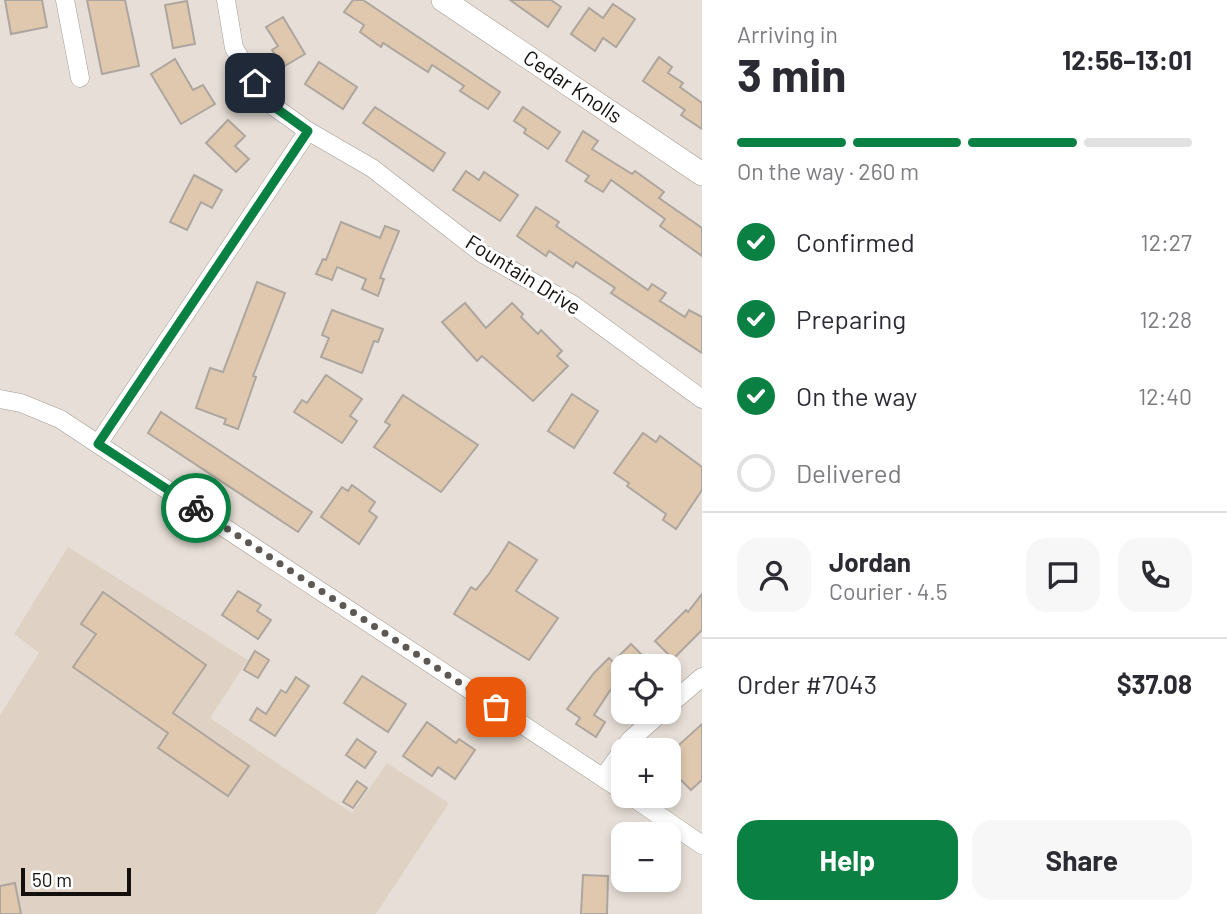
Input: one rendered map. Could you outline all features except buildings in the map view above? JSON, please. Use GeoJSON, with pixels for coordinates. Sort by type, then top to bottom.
{"type":"FeatureCollection","features":[{"type":"Feature","properties":{"kind":"street"},"geometry":{"type":"LineString","coordinates":[[65,0],[80,78]]}},
{"type":"Feature","properties":{"kind":"street","name":"Fountain Drive"},"geometry":{"type":"LineString","coordinates":[[226,0],[234,48],[266,101],[308,131],[372,168],[483,254],[572,304],[702,398]]}},
{"type":"Feature","properties":{"kind":"street","name":"Cedar Knolls"},"geometry":{"type":"LineString","coordinates":[[443,0],[702,174]]}},
{"type":"Feature","properties":{"kind":"street"},"geometry":{"type":"LineString","coordinates":[[98,444],[308,131]]}},
{"type":"Feature","properties":{"kind":"street"},"geometry":{"type":"LineString","coordinates":[[0,399],[49,414],[98,444],[611,783]]}},
{"type":"Feature","properties":{"kind":"street"},"geometry":{"type":"LineString","coordinates":[[681,695],[702,677]]}},
{"type":"Feature","properties":{"kind":"street"},"geometry":{"type":"LineString","coordinates":[[603,778],[630,740],[648,724]]}},
{"type":"Feature","properties":{"kind":"street"},"geometry":{"type":"LineString","coordinates":[[648,808],[702,845]]}},
{"type":"Feature","properties":{"kind":"shaded area"},"geometry":{"type":"Polygon","coordinates":[[[68,547],[248,660],[210,718],[352,813],[387,763],[449,803],[376,914],[0,914],[0,715],[39,653],[14,634],[68,547]]]}},
{"type":"Feature","properties":{"kind":"way so far"},"geometry":{"type":"LineString","coordinates":[[196,508],[496,707]]}},
{"type":"Feature","properties":{"kind":"route"},"geometry":{"type":"LineString","coordinates":[[196,508],[98,444],[308,131],[266,101],[255,83]]}}]}
